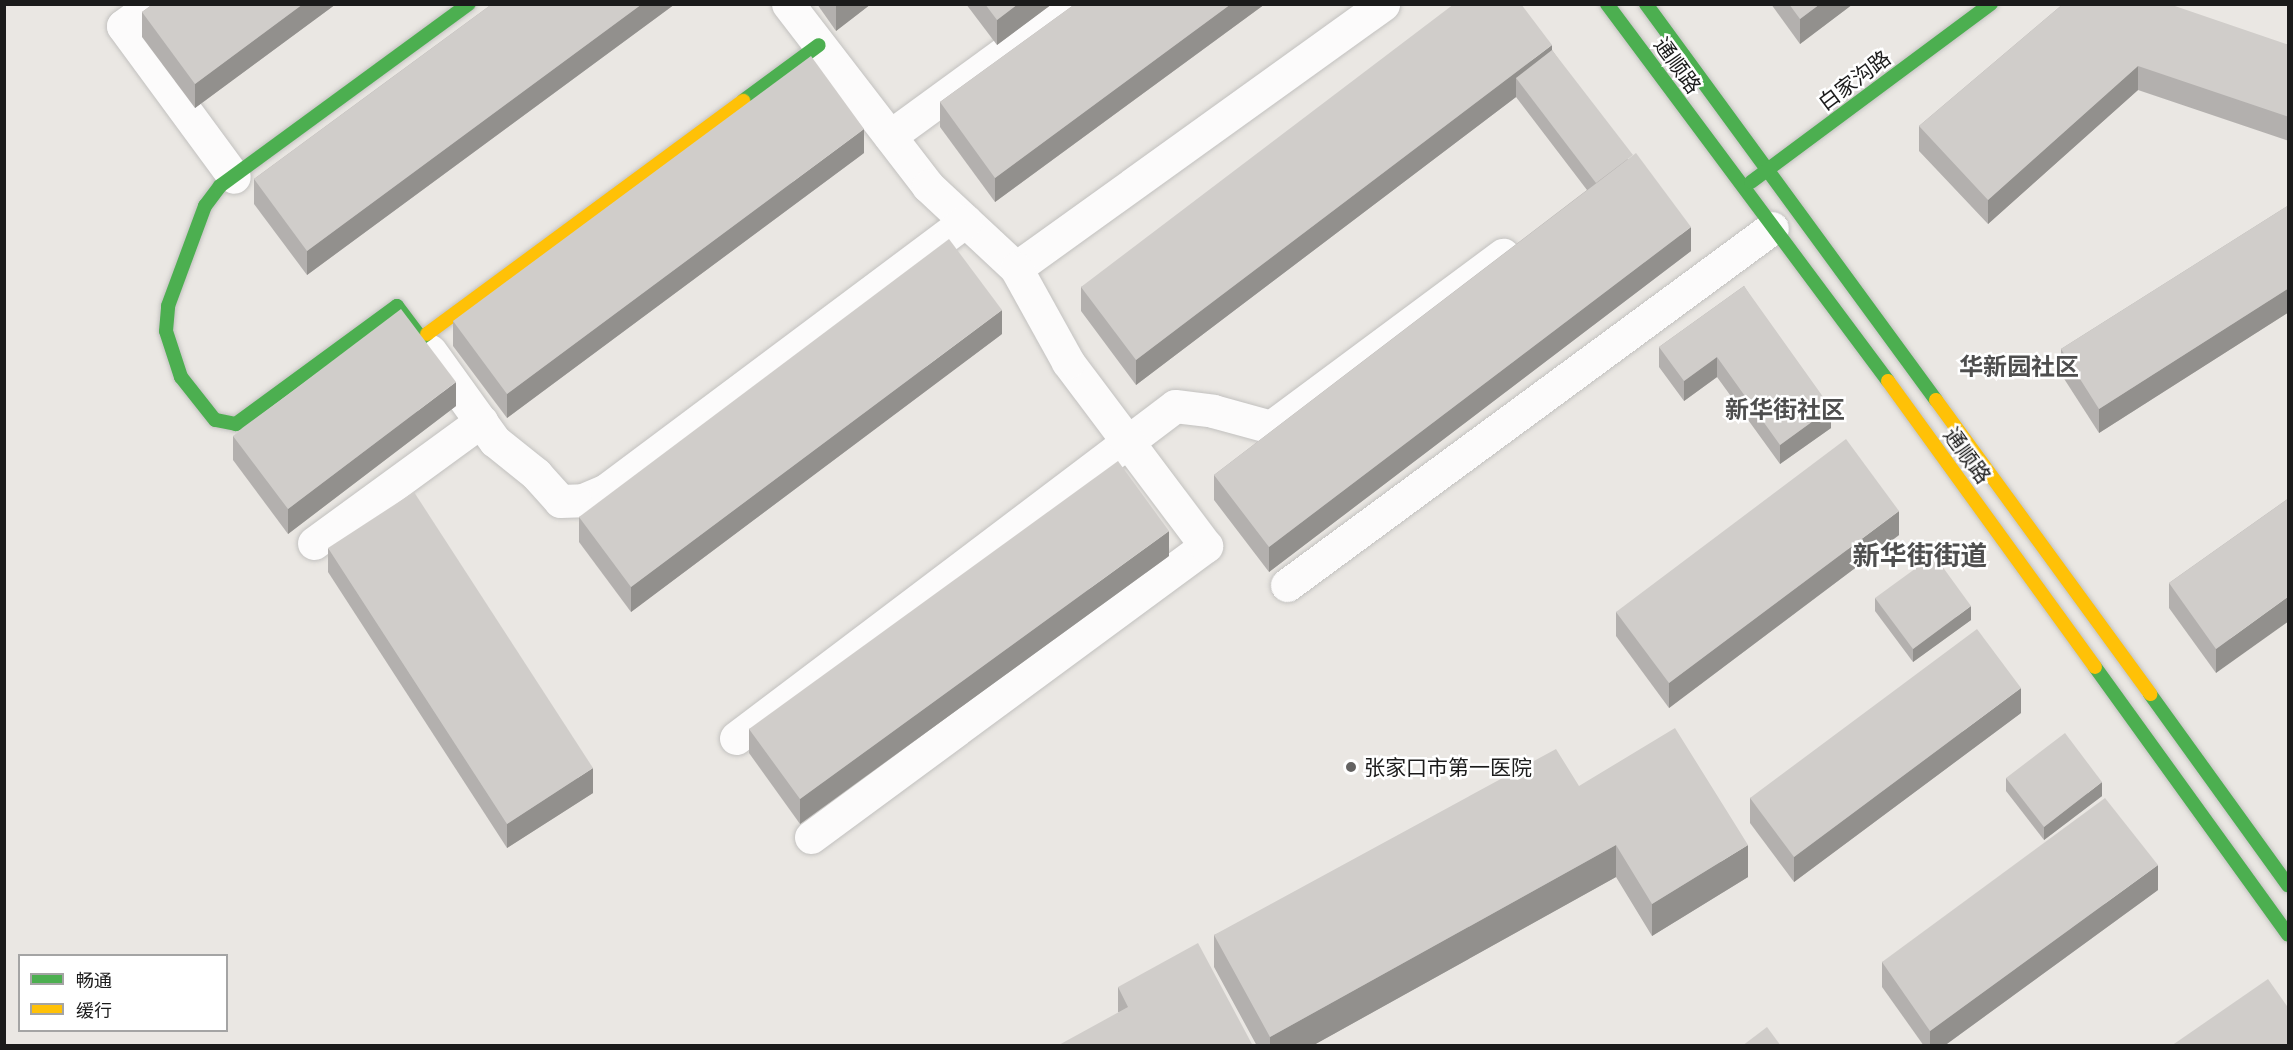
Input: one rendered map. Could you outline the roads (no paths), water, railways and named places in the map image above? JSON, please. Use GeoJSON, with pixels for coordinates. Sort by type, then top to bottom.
{"type":"FeatureCollection","features":[{"type":"Feature","properties":{"kind":"street"},"geometry":{"type":"LineString","coordinates":[[153,4],[123,26],[234,177]]}},
{"type":"Feature","properties":{"kind":"street"},"geometry":{"type":"LineString","coordinates":[[469,4],[220,186],[205,206],[168,306],[166,331],[181,377],[215,420],[236,424],[397,306],[495,441],[536,474],[560,501],[583,500],[606,490],[965,221]]}},
{"type":"Feature","properties":{"kind":"street"},"geometry":{"type":"LineString","coordinates":[[788,4],[928,186],[1016,268],[1068,362],[1206,546],[811,837]]}},
{"type":"Feature","properties":{"kind":"street"},"geometry":{"type":"LineString","coordinates":[[890,136],[1071,4]]}},
{"type":"Feature","properties":{"kind":"street"},"geometry":{"type":"LineString","coordinates":[[1016,268],[1383,4]]}},
{"type":"Feature","properties":{"kind":"street","name":"通顺路"},"geometry":{"type":"LineString","coordinates":[[1607,4],[1919,423],[2289,935]]}},
{"type":"Feature","properties":{"kind":"street","name":"通顺路"},"geometry":{"type":"LineString","coordinates":[[1647,4],[2289,885]]}},
{"type":"Feature","properties":{"kind":"street","name":"白家沟路"},"geometry":{"type":"LineString","coordinates":[[1742,188],[1991,4]]}},
{"type":"Feature","properties":{"kind":"street"},"geometry":{"type":"LineString","coordinates":[[422,338],[819,45]]}},
{"type":"Feature","properties":{"kind":"street"},"geometry":{"type":"LineString","coordinates":[[1287,585],[1772,228]]}},
{"type":"Feature","properties":{"kind":"street"},"geometry":{"type":"LineString","coordinates":[[736,738],[1126,440],[1175,406],[1213,411],[1271,427],[1528,236]]}},
{"type":"Feature","properties":{"kind":"street"},"geometry":{"type":"LineString","coordinates":[[314,543],[481,422]]}},
{"type":"Feature","properties":{"kind":"place","name":"张家口市第一医院"},"geometry":{"type":"Point","coordinates":[1351,767]}},
{"type":"Feature","properties":{"kind":"district","name":"华新园社区"},"geometry":{"type":"Point","coordinates":[2019,366]}},
{"type":"Feature","properties":{"kind":"district","name":"新华街社区"},"geometry":{"type":"Point","coordinates":[1785,409]}},
{"type":"Feature","properties":{"kind":"district","name":"新华街街道"},"geometry":{"type":"Point","coordinates":[1920,555]}}]}
